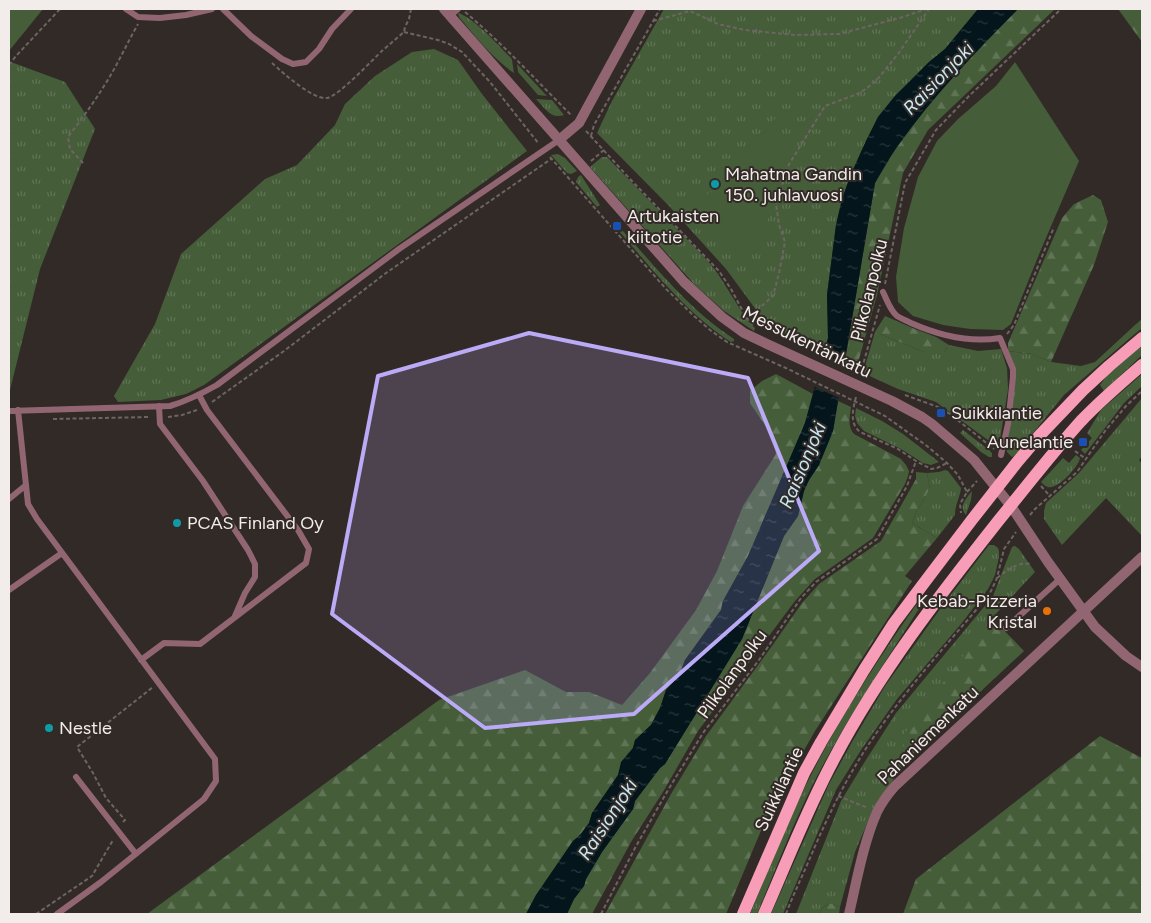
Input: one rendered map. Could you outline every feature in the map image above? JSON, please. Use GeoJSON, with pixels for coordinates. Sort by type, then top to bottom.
{"type":"FeatureCollection","features":[{"type":"Feature","properties":{"kind":"main road","name":"Suikkilantie"},"geometry":{"type":"LineString","coordinates":[[743,914],[804,772],[894,623],[1018,461],[1067,406],[1142,338]]}},
{"type":"Feature","properties":{"kind":"main road","name":"Suikkilantie"},"geometry":{"type":"LineString","coordinates":[[764,914],[818,789],[878,683],[958,573],[1081,421],[1142,365]]}},
{"type":"Feature","properties":{"kind":"street"},"geometry":{"type":"LineString","coordinates":[[559,140],[578,123],[641,9]]}},
{"type":"Feature","properties":{"kind":"street","name":"Messukentänkatu"},"geometry":{"type":"LineString","coordinates":[[447,12],[684,282],[706,304],[722,318],[744,332],[794,357],[892,401],[922,417],[974,460],[1011,506]]}},
{"type":"Feature","properties":{"kind":"street"},"geometry":{"type":"LineString","coordinates":[[1011,506],[1095,627],[1126,656],[1142,667]]}},
{"type":"Feature","properties":{"kind":"street","name":"Pahaniemenkatu"},"geometry":{"type":"LineString","coordinates":[[849,914],[864,850],[877,812],[885,798],[895,786],[1142,557]]}},
{"type":"Feature","properties":{"kind":"lane"},"geometry":{"type":"LineString","coordinates":[[126,9],[142,18],[186,15],[212,9]]}},
{"type":"Feature","properties":{"kind":"lane"},"geometry":{"type":"LineString","coordinates":[[223,9],[251,36],[282,59],[293,64],[306,62],[319,49],[332,29],[351,9]]}},
{"type":"Feature","properties":{"kind":"lane"},"geometry":{"type":"LineString","coordinates":[[447,12],[460,9]]}},
{"type":"Feature","properties":{"kind":"lane"},"geometry":{"type":"LineString","coordinates":[[9,411],[170,406],[187,401],[217,385],[399,249],[559,140]]}},
{"type":"Feature","properties":{"kind":"lane"},"geometry":{"type":"LineString","coordinates":[[883,292],[896,315],[926,330],[975,339],[990,340],[1000,338],[1012,369],[1013,377],[1008,424],[1001,456]]}},
{"type":"Feature","properties":{"kind":"lane"},"geometry":{"type":"LineString","coordinates":[[141,660],[164,643],[200,644],[306,563],[309,549],[298,530],[208,410],[199,395]]}},
{"type":"Feature","properties":{"kind":"lane"},"geometry":{"type":"LineString","coordinates":[[159,406],[160,424],[203,482],[248,550],[255,564],[255,577],[245,593],[234,618]]}},
{"type":"Feature","properties":{"kind":"lane"},"geometry":{"type":"LineString","coordinates":[[18,410],[28,504],[62,553],[216,759],[216,781],[204,799],[101,882],[57,914]]}},
{"type":"Feature","properties":{"kind":"lane"},"geometry":{"type":"LineString","coordinates":[[9,499],[26,485]]}},
{"type":"Feature","properties":{"kind":"lane"},"geometry":{"type":"LineString","coordinates":[[9,590],[62,553]]}},
{"type":"Feature","properties":{"kind":"lane"},"geometry":{"type":"LineString","coordinates":[[1006,628],[1060,579]]}},
{"type":"Feature","properties":{"kind":"lane"},"geometry":{"type":"LineString","coordinates":[[76,777],[136,854]]}},
{"type":"Feature","properties":{"kind":"path"},"geometry":{"type":"LineString","coordinates":[[9,65],[60,9]]}},
{"type":"Feature","properties":{"kind":"path"},"geometry":{"type":"LineString","coordinates":[[272,63],[299,86],[318,97],[328,98],[339,91],[404,32],[411,9]]}},
{"type":"Feature","properties":{"kind":"path"},"geometry":{"type":"LineString","coordinates":[[460,9],[516,58],[719,271],[747,319],[755,328]]}},
{"type":"Feature","properties":{"kind":"path"},"geometry":{"type":"LineString","coordinates":[[591,136],[594,125],[660,9]]}},
{"type":"Feature","properties":{"kind":"path"},"geometry":{"type":"LineString","coordinates":[[653,21],[690,11],[718,24],[745,30],[795,35],[839,34],[903,18],[928,9]]}},
{"type":"Feature","properties":{"kind":"path"},"geometry":{"type":"LineString","coordinates":[[747,319],[772,296],[779,273],[785,242],[778,225],[776,204],[788,166],[825,106],[860,94],[876,81],[898,54],[928,9]]}},
{"type":"Feature","properties":{"kind":"path","name":"Pilkolanpolku"},"geometry":{"type":"LineString","coordinates":[[860,376],[883,292],[905,183],[936,130],[1061,9]]}},
{"type":"Feature","properties":{"kind":"path"},"geometry":{"type":"LineString","coordinates":[[83,163],[70,149],[68,138],[103,88],[142,18]]}},
{"type":"Feature","properties":{"kind":"path"},"geometry":{"type":"LineString","coordinates":[[404,32],[438,40],[462,52],[490,82],[543,150],[666,289],[710,330],[727,342],[885,416],[947,463],[958,475],[967,492],[960,504],[961,513]]}},
{"type":"Feature","properties":{"kind":"path"},"geometry":{"type":"LineString","coordinates":[[614,230],[617,226]]}},
{"type":"Feature","properties":{"kind":"path"},"geometry":{"type":"LineString","coordinates":[[1000,338],[1008,333],[1014,325],[1054,227]]}},
{"type":"Feature","properties":{"kind":"path"},"geometry":{"type":"LineString","coordinates":[[1035,508],[1076,472],[1105,431],[1126,406],[1142,391]]}},
{"type":"Feature","properties":{"kind":"path"},"geometry":{"type":"LineString","coordinates":[[856,394],[852,413],[855,428],[860,432],[898,449],[931,469],[947,463]]}},
{"type":"Feature","properties":{"kind":"path"},"geometry":{"type":"LineString","coordinates":[[904,395],[938,407],[950,414],[1001,456]]}},
{"type":"Feature","properties":{"kind":"path"},"geometry":{"type":"LineString","coordinates":[[1075,451],[1086,459]]}},
{"type":"Feature","properties":{"kind":"path","name":"Pilkolanpolku"},"geometry":{"type":"LineString","coordinates":[[601,914],[634,848],[703,733],[759,660],[801,598],[816,582],[877,539],[907,486],[916,461]]}},
{"type":"Feature","properties":{"kind":"path"},"geometry":{"type":"LineString","coordinates":[[1041,486],[1049,495]]}},
{"type":"Feature","properties":{"kind":"path"},"geometry":{"type":"LineString","coordinates":[[786,914],[838,796],[858,762],[904,695],[991,591],[997,578],[1004,549],[1012,538]]}},
{"type":"Feature","properties":{"kind":"path"},"geometry":{"type":"LineString","coordinates":[[997,578],[1019,564],[1032,564]]}},
{"type":"Feature","properties":{"kind":"path"},"geometry":{"type":"LineString","coordinates":[[838,796],[877,812]]}},
{"type":"Feature","properties":{"kind":"highlighted area"},"geometry":{"type":"Polygon","coordinates":[[[529,333],[748,378],[819,551],[634,714],[485,728],[332,614],[378,376],[529,333]]]}},
{"type":"Feature","properties":{"kind":"green space"},"geometry":{"type":"Polygon","coordinates":[[[9,9],[43,9],[9,51],[9,9]]]}},
{"type":"Feature","properties":{"kind":"green space"},"geometry":{"type":"Polygon","coordinates":[[[664,9],[978,9],[945,49],[895,96],[878,117],[851,174],[842,199],[836,225],[827,295],[828,338],[824,351],[768,326],[726,269],[669,206],[597,133],[612,101],[664,9]]]}},
{"type":"Feature","properties":{"kind":"green space"},"geometry":{"type":"Polygon","coordinates":[[[1018,9],[1055,9],[928,130],[903,173],[877,295],[856,370],[844,366],[875,183],[896,148],[933,99],[972,55],[1018,9]]]}},
{"type":"Feature","properties":{"kind":"green space"},"geometry":{"type":"Polygon","coordinates":[[[1118,9],[1142,9],[1142,42],[1118,9]]]}},
{"type":"Feature","properties":{"kind":"green space"},"geometry":{"type":"Polygon","coordinates":[[[459,13],[480,27],[511,58],[514,73],[498,61],[484,46],[459,17],[459,13]]]}},
{"type":"Feature","properties":{"kind":"green space"},"geometry":{"type":"Polygon","coordinates":[[[434,49],[458,60],[527,151],[204,385],[186,394],[161,400],[118,402],[114,396],[155,324],[181,254],[265,179],[297,165],[335,125],[345,104],[375,76],[412,52],[434,49]]]}},
{"type":"Feature","properties":{"kind":"green space"},"geometry":{"type":"Polygon","coordinates":[[[11,62],[65,82],[95,129],[40,269],[9,394],[9,65],[11,62]]]}},
{"type":"Feature","properties":{"kind":"green space"},"geometry":{"type":"Polygon","coordinates":[[[1015,62],[1079,161],[1011,324],[1003,330],[970,329],[943,325],[913,316],[898,302],[896,277],[904,228],[918,177],[937,141],[958,119],[996,86],[1015,62]]]}},
{"type":"Feature","properties":{"kind":"green space"},"geometry":{"type":"Polygon","coordinates":[[[517,64],[547,96],[538,95],[518,72],[517,64]]]}},
{"type":"Feature","properties":{"kind":"green space"},"geometry":{"type":"Polygon","coordinates":[[[536,99],[552,100],[564,115],[555,116],[536,99]]]}},
{"type":"Feature","properties":{"kind":"green space"},"geometry":{"type":"Polygon","coordinates":[[[786,110],[788,116],[780,131],[802,150],[783,168],[769,189],[768,220],[764,243],[755,253],[746,246],[736,249],[700,226],[675,206],[699,200],[712,191],[726,163],[767,130],[771,122],[786,110]]]}},
{"type":"Feature","properties":{"kind":"green space"},"geometry":{"type":"Polygon","coordinates":[[[558,154],[565,158],[577,171],[571,174],[567,173],[551,155],[558,154]]]}},
{"type":"Feature","properties":{"kind":"green space"},"geometry":{"type":"Polygon","coordinates":[[[602,157],[607,157],[708,261],[747,320],[755,328],[754,331],[724,311],[694,284],[590,167],[602,157]]]}},
{"type":"Feature","properties":{"kind":"green space"},"geometry":{"type":"Polygon","coordinates":[[[581,175],[600,205],[597,207],[576,182],[581,175]]]}},
{"type":"Feature","properties":{"kind":"green space"},"geometry":{"type":"Polygon","coordinates":[[[1093,195],[1101,200],[1108,222],[1094,265],[1051,362],[1032,354],[1008,351],[1008,343],[1062,218],[1074,204],[1093,195]]]}},
{"type":"Feature","properties":{"kind":"green space"},"geometry":{"type":"Polygon","coordinates":[[[621,229],[688,302],[734,339],[734,341],[731,342],[715,331],[685,305],[619,231],[621,229]]]}},
{"type":"Feature","properties":{"kind":"green space"},"geometry":{"type":"Polygon","coordinates":[[[885,316],[936,337],[949,345],[944,352],[924,352],[875,332],[885,316]]]}},
{"type":"Feature","properties":{"kind":"green space"},"geometry":{"type":"Polygon","coordinates":[[[1142,319],[1142,328],[1064,395],[1012,457],[1007,452],[1005,444],[1013,396],[1008,351],[1032,354],[1051,362],[1081,366],[1095,362],[1142,319]]]}},
{"type":"Feature","properties":{"kind":"green space"},"geometry":{"type":"Polygon","coordinates":[[[875,332],[924,352],[944,352],[949,345],[978,351],[1001,349],[1007,368],[1008,389],[999,446],[992,443],[936,402],[898,389],[863,373],[875,332]]]}},
{"type":"Feature","properties":{"kind":"green space"},"geometry":{"type":"Polygon","coordinates":[[[1142,346],[1142,355],[1104,391],[1100,385],[1108,374],[1142,346]]]}},
{"type":"Feature","properties":{"kind":"green space"},"geometry":{"type":"Polygon","coordinates":[[[776,374],[813,394],[805,423],[748,556],[723,601],[721,610],[685,660],[679,676],[666,690],[660,708],[651,725],[635,740],[633,748],[622,762],[618,775],[592,813],[589,823],[573,841],[536,895],[526,914],[147,914],[439,700],[525,670],[566,692],[589,692],[622,705],[650,673],[696,610],[717,571],[743,506],[776,454],[771,434],[750,403],[750,391],[762,381],[776,374]]]}},
{"type":"Feature","properties":{"kind":"green space"},"geometry":{"type":"Polygon","coordinates":[[[1142,374],[1142,386],[1124,403],[1085,454],[1081,450],[1092,438],[1087,433],[1101,410],[1142,374]]]}},
{"type":"Feature","properties":{"kind":"green space"},"geometry":{"type":"Polygon","coordinates":[[[1142,398],[1142,456],[1139,460],[1142,464],[1142,536],[1106,498],[1062,545],[1044,519],[1046,503],[1079,473],[1142,398]]]}},
{"type":"Feature","properties":{"kind":"green space"},"geometry":{"type":"Polygon","coordinates":[[[838,401],[851,407],[850,425],[854,434],[901,459],[906,465],[909,471],[905,484],[873,538],[815,579],[795,601],[698,731],[663,792],[631,842],[592,914],[567,914],[602,852],[633,809],[635,801],[665,764],[742,639],[784,536],[798,516],[804,491],[819,465],[833,431],[838,401]]]}},
{"type":"Feature","properties":{"kind":"green space"},"geometry":{"type":"Polygon","coordinates":[[[856,408],[903,434],[939,462],[931,465],[923,463],[901,449],[864,431],[857,423],[855,416],[856,408]]]}},
{"type":"Feature","properties":{"kind":"green space"},"geometry":{"type":"Polygon","coordinates":[[[963,430],[989,450],[992,453],[992,457],[981,452],[960,433],[963,430]]]}},
{"type":"Feature","properties":{"kind":"green space"},"geometry":{"type":"Polygon","coordinates":[[[1076,455],[1080,458],[1079,462],[1057,485],[1047,487],[1041,482],[1063,458],[1069,463],[1076,455]]]}},
{"type":"Feature","properties":{"kind":"green space"},"geometry":{"type":"Polygon","coordinates":[[[948,471],[961,488],[955,515],[937,538],[912,523],[917,510],[930,489],[927,473],[948,471]]]}},
{"type":"Feature","properties":{"kind":"green space"},"geometry":{"type":"Polygon","coordinates":[[[916,472],[927,473],[930,489],[917,510],[912,523],[937,538],[905,576],[912,581],[815,731],[768,814],[726,914],[605,914],[671,794],[706,736],[802,603],[819,584],[881,541],[916,479],[916,472]]]}},
{"type":"Feature","properties":{"kind":"green space"},"geometry":{"type":"Polygon","coordinates":[[[972,491],[971,500],[966,515],[963,506],[972,491]]]}},
{"type":"Feature","properties":{"kind":"green space"},"geometry":{"type":"Polygon","coordinates":[[[989,545],[994,545],[998,548],[999,557],[995,575],[988,589],[961,624],[897,699],[861,750],[836,790],[783,914],[771,914],[829,784],[885,686],[989,545]]]}},
{"type":"Feature","properties":{"kind":"green space"},"geometry":{"type":"Polygon","coordinates":[[[1015,546],[1035,572],[992,618],[902,750],[905,762],[872,812],[855,852],[840,907],[830,903],[822,908],[820,914],[796,914],[841,801],[896,713],[993,596],[1012,547],[1015,546]]]}},
{"type":"Feature","properties":{"kind":"green space"},"geometry":{"type":"Polygon","coordinates":[[[921,598],[924,601],[866,691],[825,761],[798,816],[757,914],[750,914],[793,812],[821,755],[862,686],[921,598]]]}},
{"type":"Feature","properties":{"kind":"green space"},"geometry":{"type":"Polygon","coordinates":[[[992,618],[1024,651],[905,762],[902,750],[905,733],[992,618]]]}},
{"type":"Feature","properties":{"kind":"green space"},"geometry":{"type":"Polygon","coordinates":[[[1100,736],[1142,758],[1142,914],[903,914],[916,879],[1100,736]]]}},
{"type":"Feature","properties":{"kind":"green space"},"geometry":{"type":"Polygon","coordinates":[[[830,903],[840,907],[839,914],[820,914],[822,908],[830,903]]]}},
{"type":"Feature","properties":{"kind":"water","name":"Raisionjoki"},"geometry":{"type":"Polygon","coordinates":[[[978,9],[1018,9],[939,93],[894,151],[875,183],[833,431],[819,465],[804,491],[798,516],[784,536],[742,639],[665,764],[635,801],[633,809],[602,852],[567,914],[526,914],[536,895],[573,841],[589,823],[592,813],[618,775],[621,762],[633,748],[635,740],[651,725],[660,708],[666,690],[679,676],[685,660],[721,610],[723,601],[748,556],[805,423],[828,338],[827,295],[836,225],[842,199],[866,141],[878,117],[895,96],[945,49],[978,9]]]}},
{"type":"Feature","properties":{"kind":"pier"},"geometry":{"type":"Polygon","coordinates":[[[821,353],[847,365],[841,399],[813,386],[821,353]]]}},
{"type":"Feature","properties":{"kind":"place","name":"Mahatma Gandin 150. juhlavuosi"},"geometry":{"type":"Point","coordinates":[715,184]}},
{"type":"Feature","properties":{"kind":"place","name":"Artukaisten kiitotie"},"geometry":{"type":"Point","coordinates":[617,226]}},
{"type":"Feature","properties":{"kind":"place","name":"Suikkilantie"},"geometry":{"type":"Point","coordinates":[941,413]}},
{"type":"Feature","properties":{"kind":"place","name":"Aunelantie"},"geometry":{"type":"Point","coordinates":[1083,442]}},
{"type":"Feature","properties":{"kind":"place","name":"PCAS Finland Oy"},"geometry":{"type":"Point","coordinates":[177,523]}},
{"type":"Feature","properties":{"kind":"place","name":"Kebab-Pizzeria Kristal"},"geometry":{"type":"Point","coordinates":[1047,611]}},
{"type":"Feature","properties":{"kind":"place","name":"Nestle"},"geometry":{"type":"Point","coordinates":[49,728]}}]}
